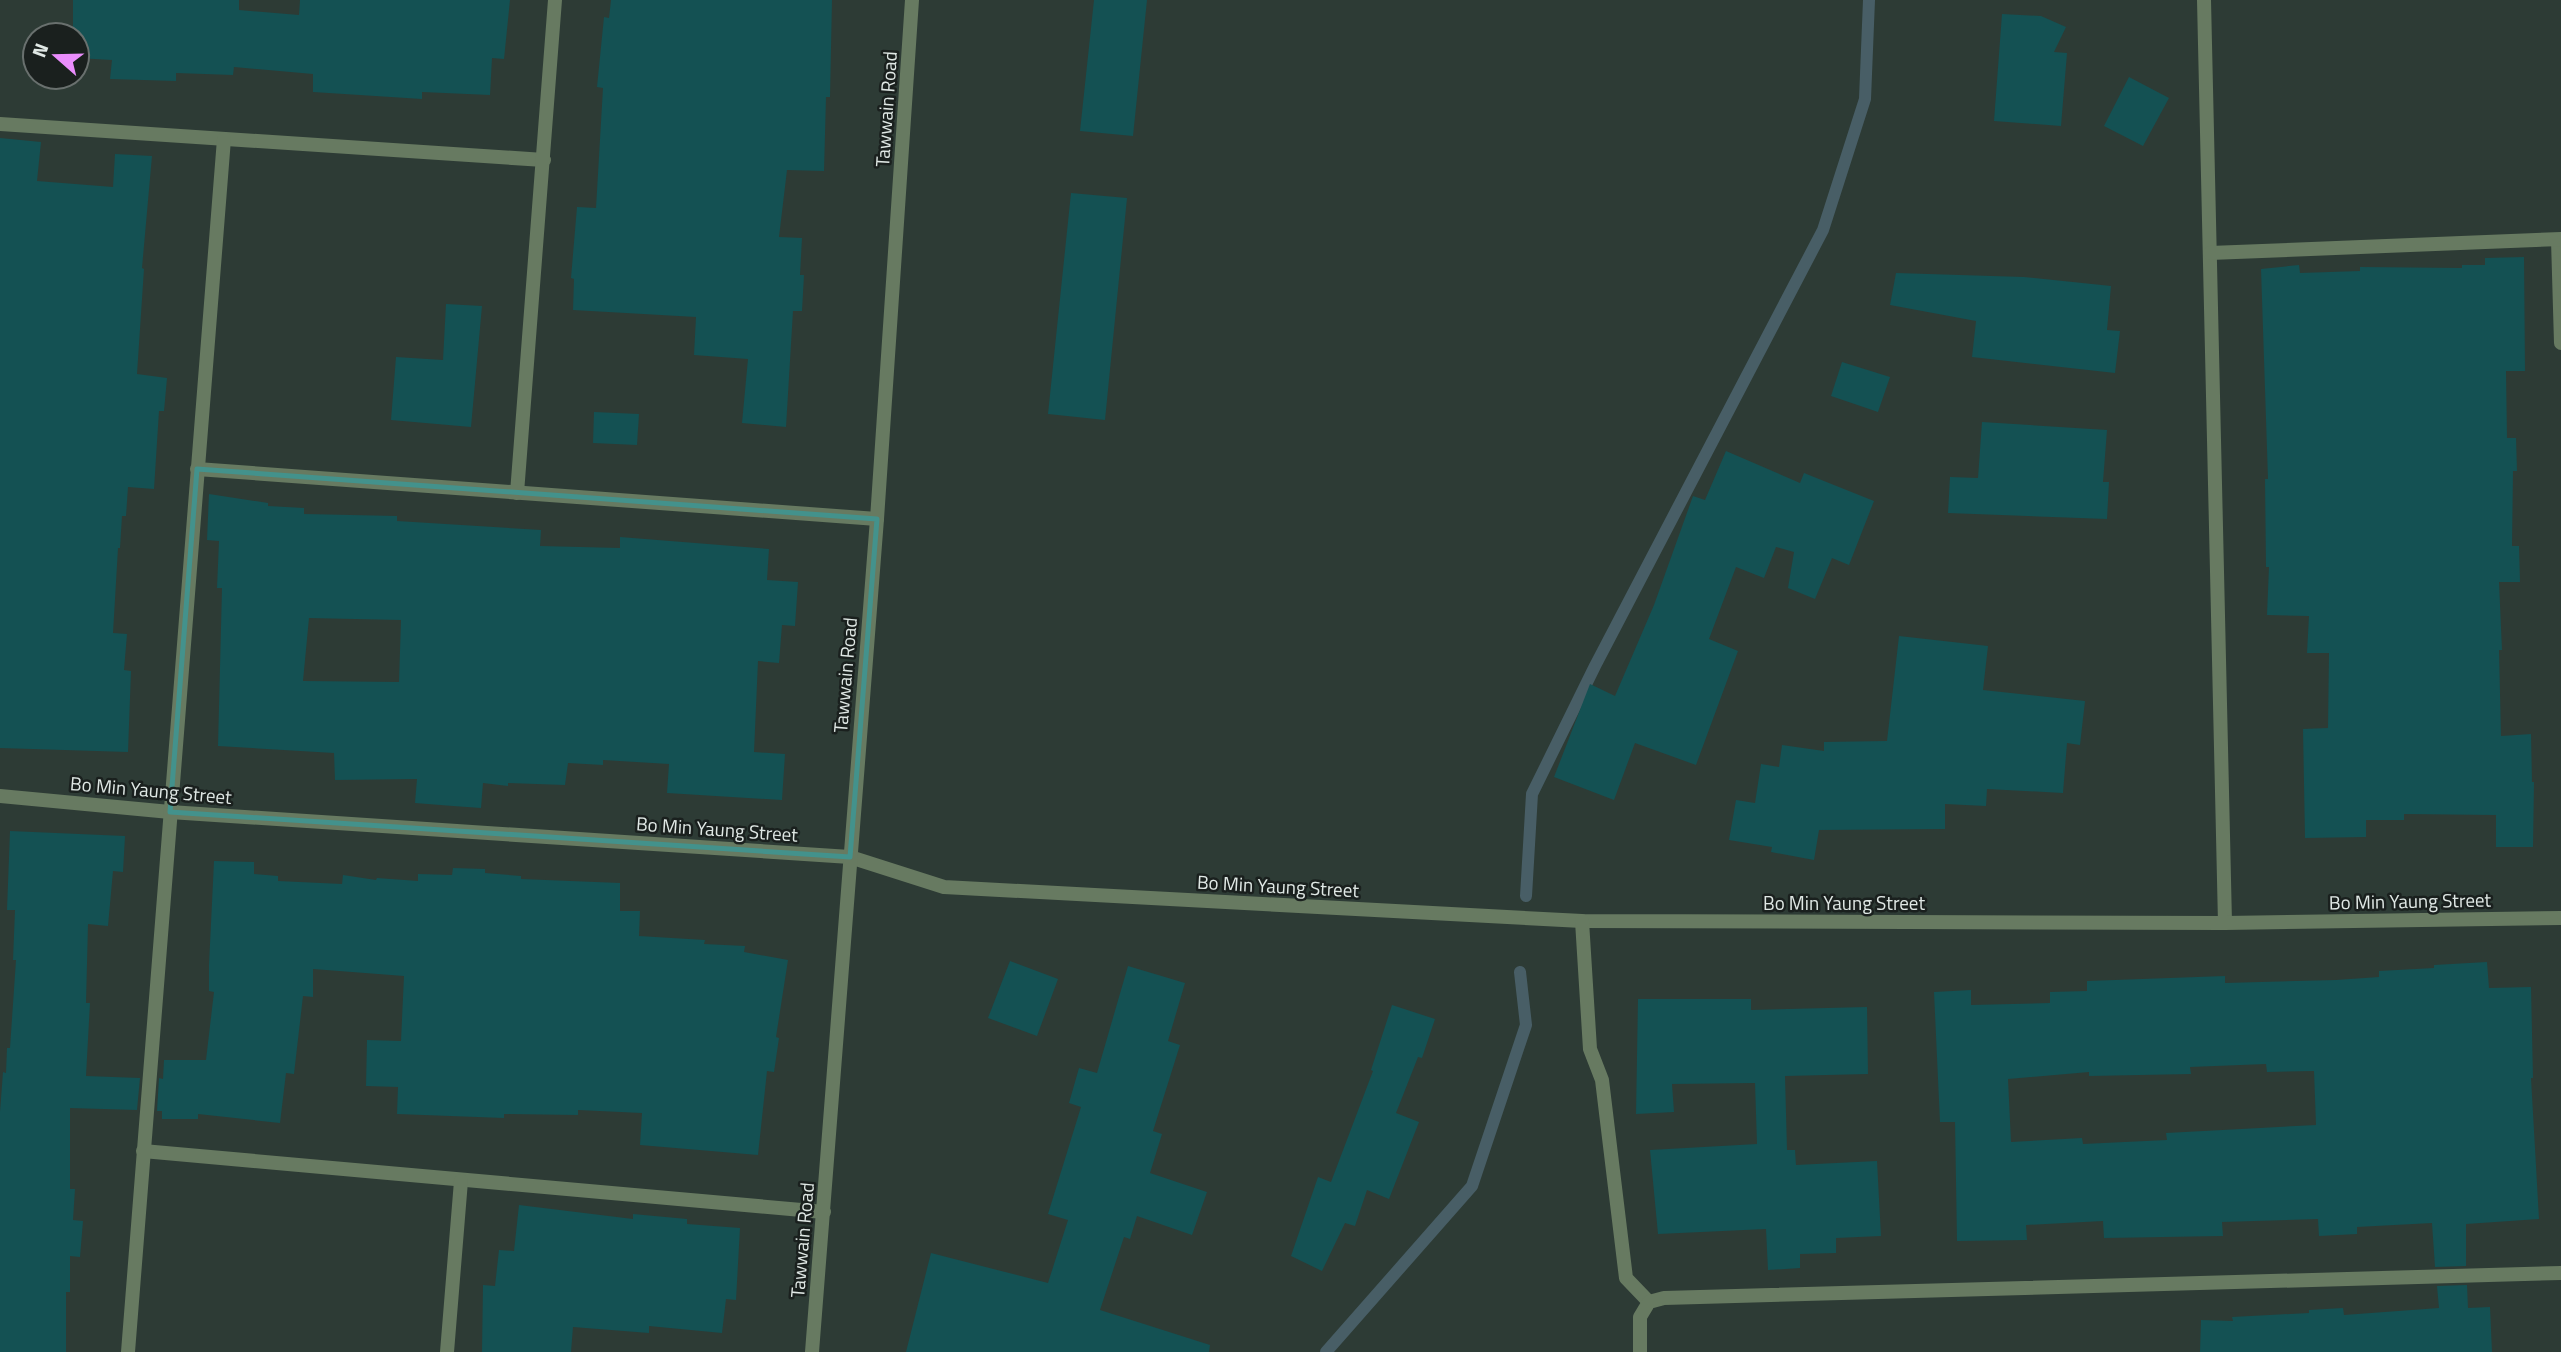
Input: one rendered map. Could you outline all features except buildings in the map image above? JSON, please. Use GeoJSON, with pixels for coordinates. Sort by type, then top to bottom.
{"type":"FeatureCollection","features":[{"type":"Feature","properties":{"kind":"street"},"geometry":{"type":"LineString","coordinates":[[517,493],[555,0]]}},
{"type":"Feature","properties":{"kind":"street","name":"Tawwain Road"},"geometry":{"type":"LineString","coordinates":[[812,1352],[877,519],[912,0]]}},
{"type":"Feature","properties":{"kind":"street"},"geometry":{"type":"LineString","coordinates":[[2204,0],[2225,923]]}},
{"type":"Feature","properties":{"kind":"street"},"geometry":{"type":"LineString","coordinates":[[0,124],[544,160]]}},
{"type":"Feature","properties":{"kind":"street"},"geometry":{"type":"LineString","coordinates":[[128,1352],[224,139]]}},
{"type":"Feature","properties":{"kind":"street"},"geometry":{"type":"LineString","coordinates":[[2210,253],[2560,240],[2561,342]]}},
{"type":"Feature","properties":{"kind":"street"},"geometry":{"type":"LineString","coordinates":[[197,469],[877,519]]}},
{"type":"Feature","properties":{"kind":"street","name":"Bo Min Yaung Street"},"geometry":{"type":"LineString","coordinates":[[0,796],[170,812],[849,857],[944,887],[1582,921],[2225,923],[2561,918]]}},
{"type":"Feature","properties":{"kind":"street"},"geometry":{"type":"LineString","coordinates":[[1582,921],[1590,1049],[1602,1080],[1626,1278],[1649,1302]]}},
{"type":"Feature","properties":{"kind":"street"},"geometry":{"type":"LineString","coordinates":[[143,1152],[824,1212]]}},
{"type":"Feature","properties":{"kind":"street"},"geometry":{"type":"LineString","coordinates":[[447,1352],[461,1181]]}},
{"type":"Feature","properties":{"kind":"street"},"geometry":{"type":"LineString","coordinates":[[1640,1352],[1640,1317],[1649,1302],[1664,1298],[2561,1273]]}},
{"type":"Feature","properties":{"kind":"highlighted area"},"geometry":{"type":"Polygon","coordinates":[[[197,469],[877,519],[850,857],[170,812],[197,469]]]}},
{"type":"Feature","properties":{"kind":"waterway"},"geometry":{"type":"LineString","coordinates":[[1526,896],[1532,794],[1595,666],[1823,230],[1865,99],[1869,0]]}},
{"type":"Feature","properties":{"kind":"waterway"},"geometry":{"type":"LineString","coordinates":[[1326,1352],[1472,1186],[1526,1025],[1520,972]]}}]}
